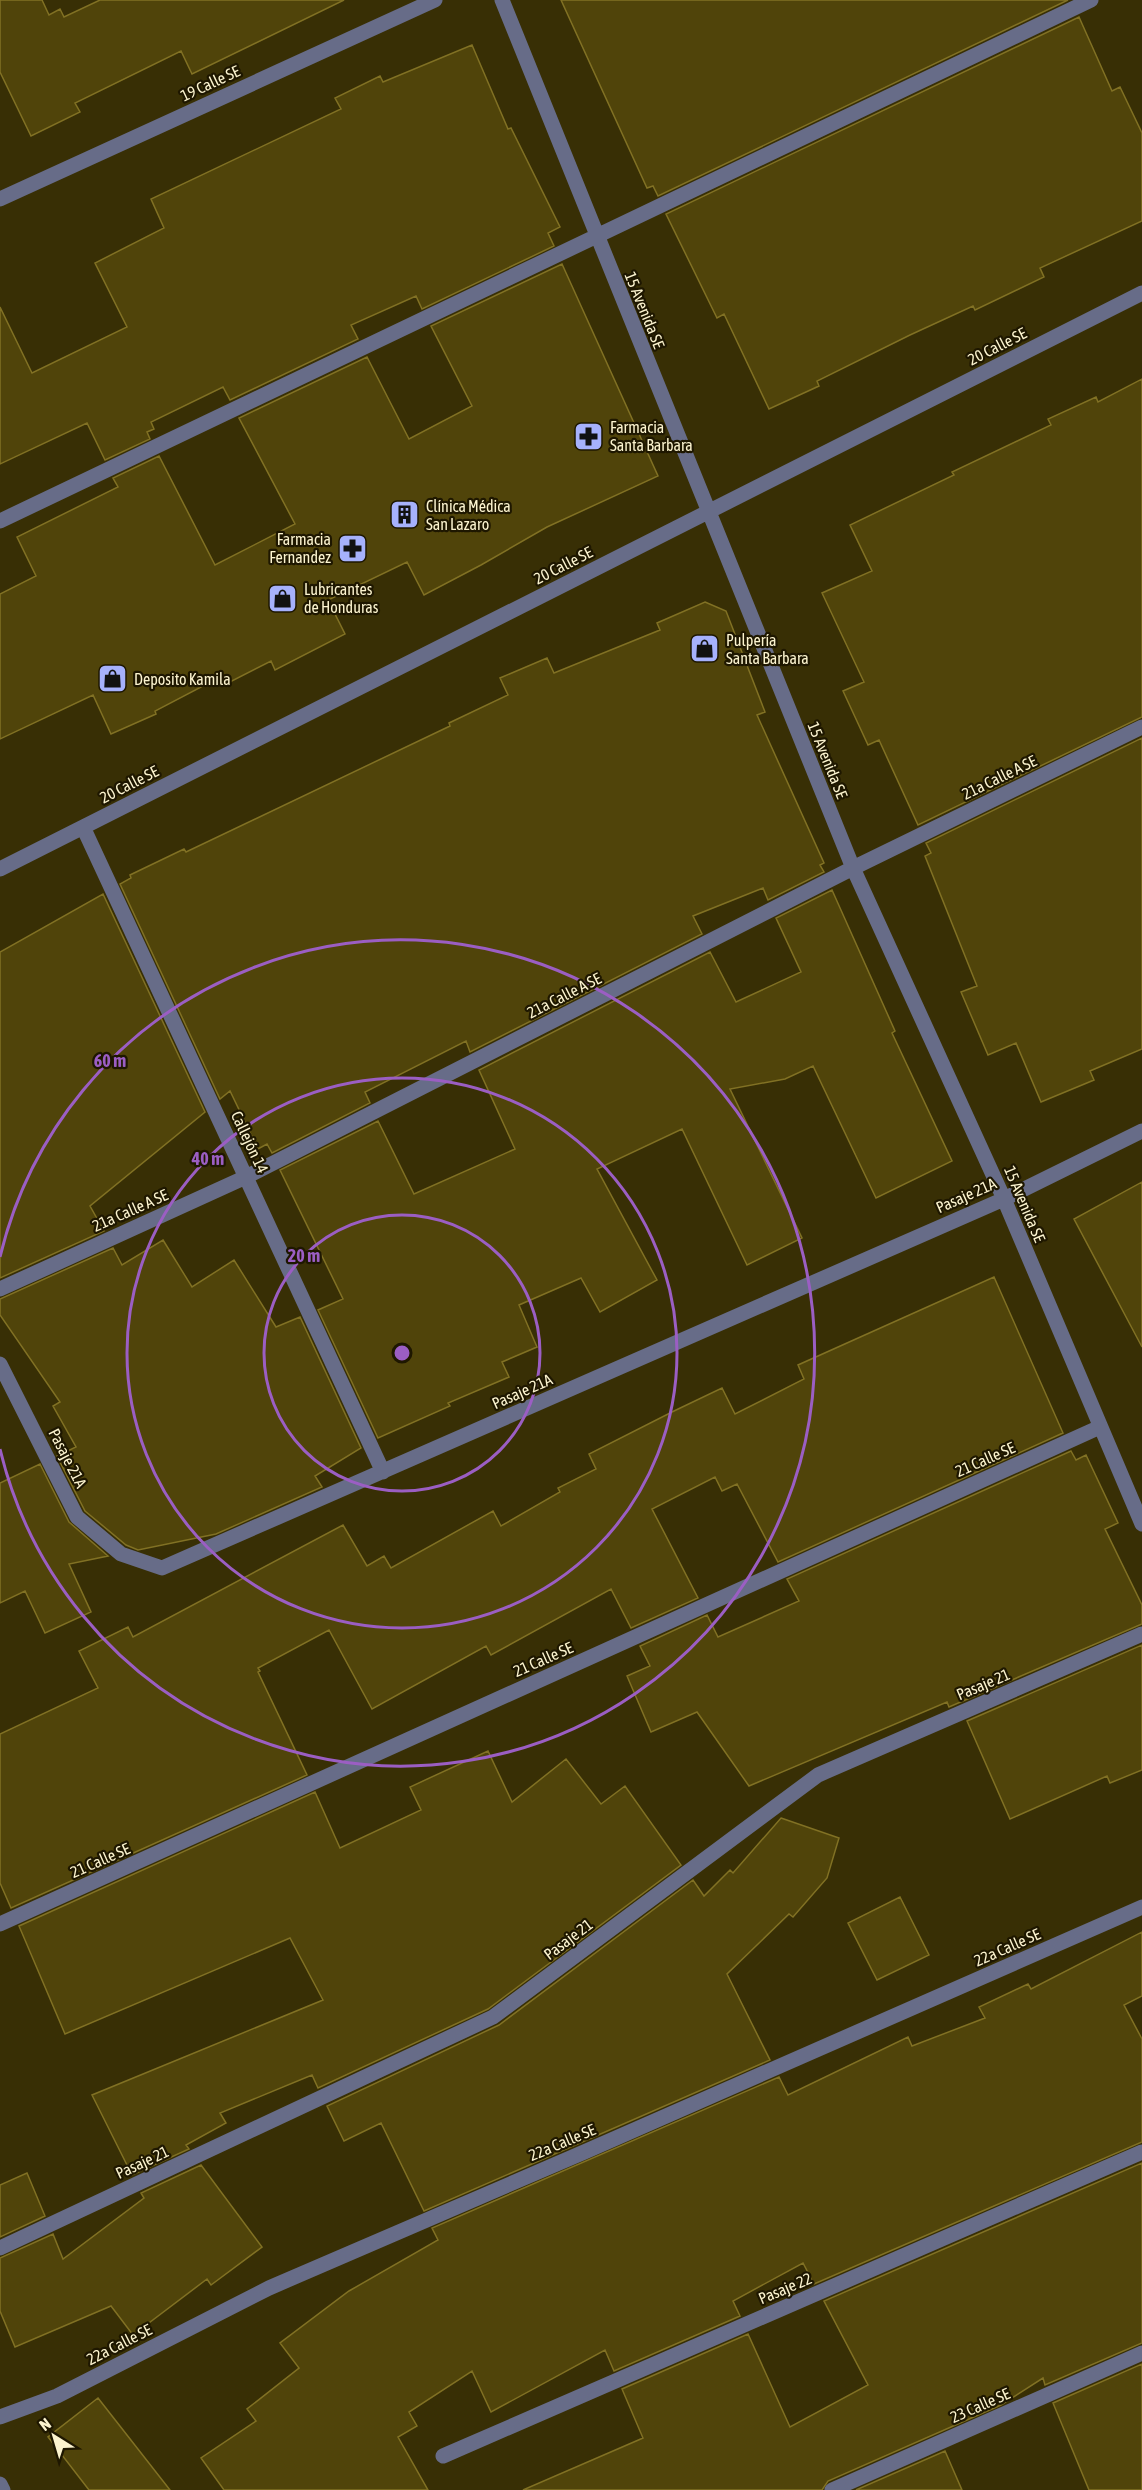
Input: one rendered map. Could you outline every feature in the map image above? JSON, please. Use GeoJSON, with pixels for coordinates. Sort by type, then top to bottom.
{"type":"FeatureCollection","features":[{"type":"Feature","properties":{"kind":"street","name":"19 Calle SE"},"geometry":{"type":"LineString","coordinates":[[0,199],[435,0]]}},
{"type":"Feature","properties":{"kind":"street","name":"15 Avenida SE"},"geometry":{"type":"LineString","coordinates":[[502,0],[853,868],[1004,1199],[1142,1524]]}},
{"type":"Feature","properties":{"kind":"street"},"geometry":{"type":"LineString","coordinates":[[0,521],[1091,0]]}},
{"type":"Feature","properties":{"kind":"street","name":"20 Calle SE"},"geometry":{"type":"LineString","coordinates":[[0,869],[1142,293]]}},
{"type":"Feature","properties":{"kind":"street","name":"21a Calle A SE"},"geometry":{"type":"LineString","coordinates":[[0,1289],[246,1177],[853,868],[1142,727]]}},
{"type":"Feature","properties":{"kind":"street","name":"Callejón 14"},"geometry":{"type":"LineString","coordinates":[[83,827],[383,1472]]}},
{"type":"Feature","properties":{"kind":"street","name":"Pasaje 21A"},"geometry":{"type":"LineString","coordinates":[[0,1364],[77,1517],[121,1554],[162,1568],[1004,1199],[1142,1131]]}},
{"type":"Feature","properties":{"kind":"street","name":"21 Calle SE"},"geometry":{"type":"LineString","coordinates":[[0,1924],[1100,1427]]}},
{"type":"Feature","properties":{"kind":"street","name":"Pasaje 21"},"geometry":{"type":"LineString","coordinates":[[0,2248],[493,2017],[818,1775],[1142,1634]]}},
{"type":"Feature","properties":{"kind":"street","name":"22a Calle SE"},"geometry":{"type":"LineString","coordinates":[[0,2417],[57,2396],[269,2288],[592,2149],[1142,1907]]}},
{"type":"Feature","properties":{"kind":"street","name":"Pasaje 22"},"geometry":{"type":"LineString","coordinates":[[443,2456],[1142,2152]]}},
{"type":"Feature","properties":{"kind":"street","name":"23 Calle SE"},"geometry":{"type":"LineString","coordinates":[[832,2490],[1142,2353]]}},
{"type":"Feature","properties":{"kind":"street"},"geometry":{"type":"LineString","coordinates":[[0,2484],[3,2490]]}},
{"type":"Feature","properties":{"kind":"building"},"geometry":{"type":"Polygon","coordinates":[[[0,0],[42,0],[49,15],[60,9],[64,17],[100,0],[344,0],[192,74],[181,51],[75,103],[80,112],[31,136],[0,72],[0,0]]]}},
{"type":"Feature","properties":{"kind":"building"},"geometry":{"type":"Polygon","coordinates":[[[561,0],[1068,0],[658,196],[653,186],[647,188],[561,0]]]}},
{"type":"Feature","properties":{"kind":"building"},"geometry":{"type":"Polygon","coordinates":[[[1079,17],[1112,91],[1120,87],[1142,133],[1142,221],[1040,268],[1044,277],[975,310],[973,306],[910,335],[817,381],[819,386],[769,409],[724,314],[717,318],[666,214],[1079,17]]]}},
{"type":"Feature","properties":{"kind":"building"},"geometry":{"type":"Polygon","coordinates":[[[472,45],[508,129],[511,128],[560,227],[548,233],[554,246],[422,309],[416,296],[351,325],[358,339],[230,400],[223,387],[151,422],[154,429],[147,432],[150,439],[105,460],[87,423],[0,464],[0,307],[32,373],[127,327],[95,263],[164,228],[151,199],[341,109],[335,98],[380,76],[383,82],[472,45]]]}},
{"type":"Feature","properties":{"kind":"building"},"geometry":{"type":"Polygon","coordinates":[[[562,264],[658,476],[547,527],[424,595],[407,562],[328,600],[345,634],[275,670],[271,661],[226,684],[222,676],[155,711],[156,714],[111,734],[93,695],[0,739],[0,594],[36,576],[17,537],[118,487],[113,478],[159,456],[215,565],[295,524],[239,418],[367,357],[409,439],[472,406],[431,326],[562,264]]]}},
{"type":"Feature","properties":{"kind":"building"},"geometry":{"type":"Polygon","coordinates":[[[1142,379],[1142,717],[918,825],[879,740],[868,745],[843,691],[864,682],[822,593],[872,571],[850,525],[954,475],[952,472],[1051,425],[1048,419],[1096,397],[1098,402],[1142,379]]]}},
{"type":"Feature","properties":{"kind":"building"},"geometry":{"type":"Polygon","coordinates":[[[705,602],[726,611],[765,712],[757,715],[824,863],[820,865],[824,872],[768,900],[763,888],[693,916],[702,934],[470,1052],[466,1041],[365,1092],[370,1103],[272,1153],[267,1144],[258,1149],[230,1091],[220,1099],[120,884],[131,878],[130,875],[184,849],[186,852],[450,726],[449,723],[508,695],[500,678],[547,658],[554,673],[660,630],[657,623],[705,602]]]}},
{"type":"Feature","properties":{"kind":"building"},"geometry":{"type":"Polygon","coordinates":[[[1142,738],[1142,1049],[1090,1071],[1094,1080],[1041,1102],[1016,1043],[988,1055],[961,992],[977,986],[925,856],[931,853],[926,843],[1142,738]]]}},
{"type":"Feature","properties":{"kind":"building"},"geometry":{"type":"Polygon","coordinates":[[[832,890],[895,1031],[892,1033],[952,1161],[876,1198],[813,1066],[785,1079],[730,1089],[802,1238],[747,1265],[682,1129],[597,1169],[657,1280],[600,1312],[581,1278],[519,1305],[537,1347],[502,1362],[509,1377],[448,1403],[450,1406],[378,1438],[318,1310],[343,1299],[280,1170],[378,1121],[414,1194],[515,1149],[479,1070],[710,952],[736,1002],[801,972],[776,918],[832,890]]]}},
{"type":"Feature","properties":{"kind":"building"},"geometry":{"type":"Polygon","coordinates":[[[103,894],[205,1112],[90,1206],[104,1231],[0,1278],[0,952],[103,894]]]}},
{"type":"Feature","properties":{"kind":"building"},"geometry":{"type":"Polygon","coordinates":[[[1142,1182],[1142,1347],[1074,1219],[1142,1182]]]}},
{"type":"Feature","properties":{"kind":"building"},"geometry":{"type":"Polygon","coordinates":[[[163,1240],[192,1287],[234,1260],[276,1327],[300,1317],[361,1448],[315,1476],[322,1487],[216,1534],[138,1550],[126,1545],[85,1511],[57,1456],[76,1447],[53,1406],[60,1402],[0,1315],[0,1299],[113,1248],[122,1265],[163,1240]]]}},
{"type":"Feature","properties":{"kind":"building"},"geometry":{"type":"Polygon","coordinates":[[[994,1277],[1063,1433],[778,1562],[737,1484],[722,1491],[715,1477],[652,1509],[698,1598],[631,1628],[611,1589],[491,1655],[486,1646],[372,1709],[329,1630],[258,1668],[307,1775],[11,1908],[0,1883],[0,1734],[98,1688],[79,1651],[128,1627],[133,1637],[343,1525],[367,1566],[384,1556],[391,1568],[493,1511],[501,1526],[560,1492],[558,1488],[596,1469],[589,1454],[674,1411],[722,1388],[735,1414],[804,1379],[798,1365],[994,1277]]]}},
{"type":"Feature","properties":{"kind":"building"},"geometry":{"type":"Polygon","coordinates":[[[1071,1451],[1076,1460],[1086,1455],[1118,1523],[1105,1529],[1142,1605],[1142,1624],[949,1707],[947,1702],[749,1786],[697,1712],[651,1732],[627,1676],[650,1666],[640,1646],[707,1615],[718,1637],[799,1601],[787,1579],[1071,1451]]]}},
{"type":"Feature","properties":{"kind":"building"},"geometry":{"type":"Polygon","coordinates":[[[40,1464],[69,1522],[108,1556],[69,1564],[91,1612],[45,1633],[25,1591],[0,1603],[0,1483],[40,1464]]]}},
{"type":"Feature","properties":{"kind":"building"},"geometry":{"type":"Polygon","coordinates":[[[1142,1645],[1142,1770],[1110,1783],[1107,1776],[1010,1819],[967,1721],[1142,1645]]]}},
{"type":"Feature","properties":{"kind":"building"},"geometry":{"type":"Polygon","coordinates":[[[488,1751],[512,1802],[566,1759],[601,1804],[625,1786],[681,1865],[488,2009],[318,2088],[312,2075],[220,2113],[226,2123],[186,2145],[189,2149],[132,2175],[92,2095],[323,2000],[290,1938],[65,2034],[19,1926],[315,1792],[340,1848],[421,1810],[410,1787],[488,1751]]]}},
{"type":"Feature","properties":{"kind":"building"},"geometry":{"type":"Polygon","coordinates":[[[781,1818],[839,1838],[827,1878],[793,1917],[789,1914],[727,1974],[770,2060],[424,2211],[381,2123],[344,2141],[327,2106],[499,2025],[693,1880],[704,1896],[730,1870],[733,1873],[781,1818]]]}},
{"type":"Feature","properties":{"kind":"building"},"geometry":{"type":"Polygon","coordinates":[[[900,1897],[929,1955],[877,1980],[848,1923],[900,1897]]]}},
{"type":"Feature","properties":{"kind":"building"},"geometry":{"type":"Polygon","coordinates":[[[1142,1932],[1142,1996],[1124,2005],[1142,2039],[1142,2142],[814,2284],[803,2263],[733,2301],[740,2316],[614,2371],[605,2350],[491,2412],[472,2371],[409,2412],[417,2426],[398,2437],[428,2490],[224,2490],[201,2458],[256,2421],[247,2409],[299,2368],[280,2343],[349,2291],[438,2240],[432,2228],[779,2077],[788,2095],[908,2037],[912,2046],[985,2018],[979,2007],[1028,1984],[1031,1989],[1142,1932]]]}},
{"type":"Feature","properties":{"kind":"building"},"geometry":{"type":"Polygon","coordinates":[[[1142,2163],[1142,2343],[1045,2385],[1043,2378],[1001,2405],[828,2481],[822,2490],[523,2490],[643,2438],[622,2389],[748,2334],[790,2427],[868,2385],[824,2301],[1142,2163]]]}},
{"type":"Feature","properties":{"kind":"building"},"geometry":{"type":"Polygon","coordinates":[[[201,2165],[262,2247],[211,2285],[207,2279],[133,2335],[111,2306],[15,2347],[0,2311],[0,2258],[53,2234],[63,2259],[144,2198],[141,2193],[201,2165]]]}},
{"type":"Feature","properties":{"kind":"building"},"geometry":{"type":"Polygon","coordinates":[[[27,2173],[45,2216],[0,2237],[0,2185],[27,2173]]]}},
{"type":"Feature","properties":{"kind":"building"},"geometry":{"type":"Polygon","coordinates":[[[1142,2364],[1142,2490],[1089,2490],[1053,2403],[1142,2364]]]}},
{"type":"Feature","properties":{"kind":"building"},"geometry":{"type":"Polygon","coordinates":[[[98,2398],[170,2490],[89,2490],[48,2437],[98,2398]]]}},
{"type":"Feature","properties":{"kind":"building"},"geometry":{"type":"Polygon","coordinates":[[[945,2451],[962,2490],[856,2490],[945,2451]]]}},
{"type":"Feature","properties":{"kind":"place","name":"Farmacia Santa Barbara"},"geometry":{"type":"Point","coordinates":[589,436]}},
{"type":"Feature","properties":{"kind":"place","name":"Clínica Médica San Lazaro"},"geometry":{"type":"Point","coordinates":[405,515]}},
{"type":"Feature","properties":{"kind":"place","name":"Farmacia Fernandez"},"geometry":{"type":"Point","coordinates":[352,548]}},
{"type":"Feature","properties":{"kind":"place","name":"Lubricantes de Honduras"},"geometry":{"type":"Point","coordinates":[283,598]}},
{"type":"Feature","properties":{"kind":"place","name":"Pulpería Santa Barbara"},"geometry":{"type":"Point","coordinates":[705,649]}},
{"type":"Feature","properties":{"kind":"place","name":"Deposito Kamila"},"geometry":{"type":"Point","coordinates":[113,679]}}]}
